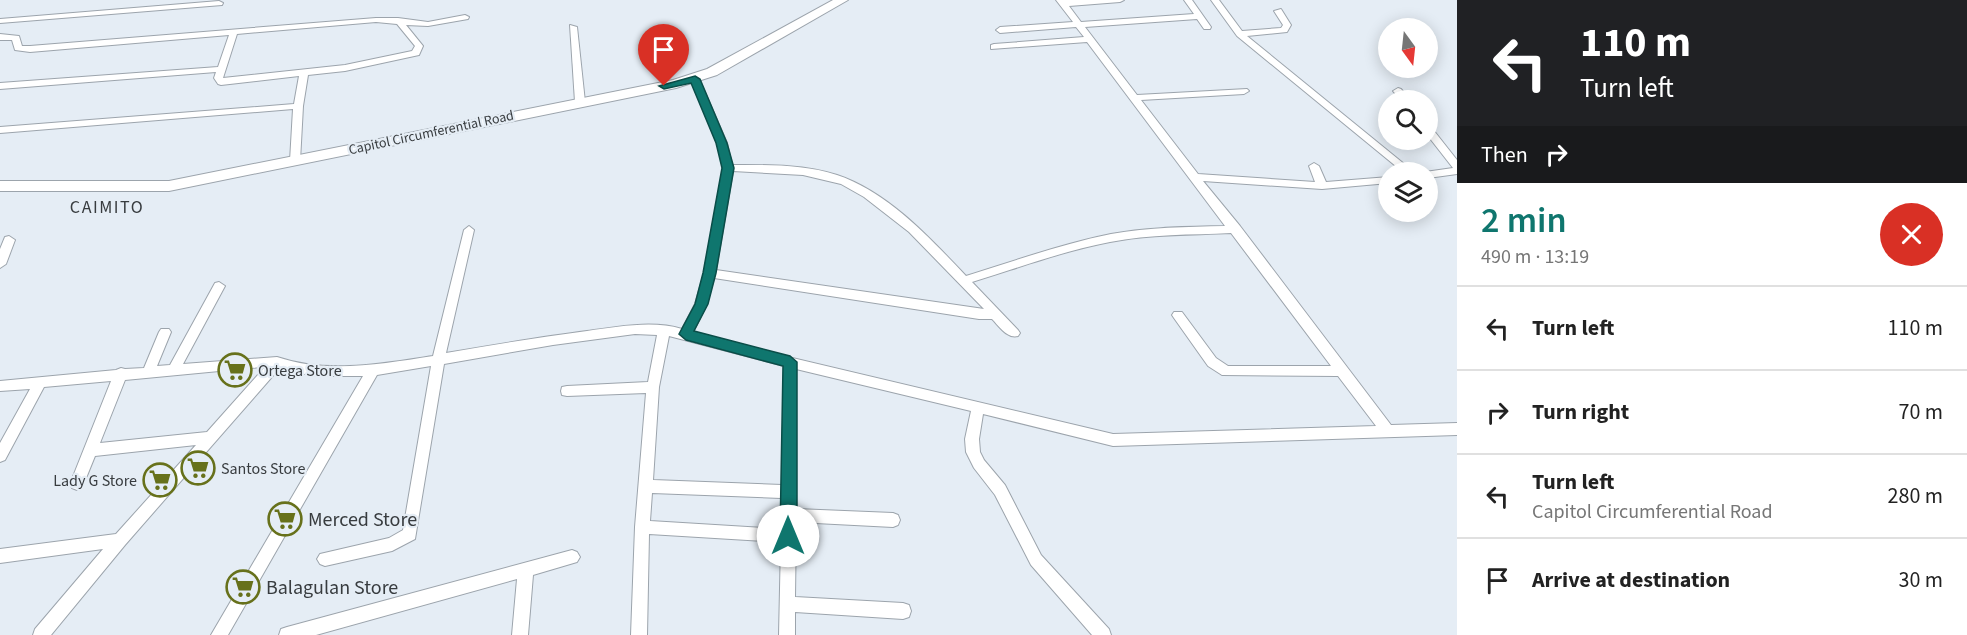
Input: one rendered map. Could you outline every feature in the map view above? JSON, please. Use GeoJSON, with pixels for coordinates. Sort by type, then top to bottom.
{"type":"FeatureCollection","features":[{"type":"Feature","properties":{"kind":"main road","name":"Capitol Circumferential Road"},"geometry":{"type":"LineString","coordinates":[[0,186],[56,184],[154,188],[219,178],[695,79],[712,72],[842,0]]}},
{"type":"Feature","properties":{"kind":"street"},"geometry":{"type":"LineString","coordinates":[[1062,2],[1120,0]]}},
{"type":"Feature","properties":{"kind":"street"},"geometry":{"type":"LineString","coordinates":[[1188,0],[1207,27]]}},
{"type":"Feature","properties":{"kind":"street"},"geometry":{"type":"LineString","coordinates":[[1215,0],[1240,34],[1397,162]]}},
{"type":"Feature","properties":{"kind":"street"},"geometry":{"type":"LineString","coordinates":[[1062,2],[1388,432]]}},
{"type":"Feature","properties":{"kind":"street"},"geometry":{"type":"LineString","coordinates":[[0,21],[218,4]]}},
{"type":"Feature","properties":{"kind":"street"},"geometry":{"type":"LineString","coordinates":[[1240,34],[1284,30],[1287,25],[1278,11]]}},
{"type":"Feature","properties":{"kind":"street"},"geometry":{"type":"LineString","coordinates":[[1000,30],[1199,16]]}},
{"type":"Feature","properties":{"kind":"street"},"geometry":{"type":"LineString","coordinates":[[0,37],[12,36],[16,38],[18,48],[30,49],[398,20],[428,24],[465,17]]}},
{"type":"Feature","properties":{"kind":"street"},"geometry":{"type":"LineString","coordinates":[[234,32],[220,69],[218,78],[221,82],[304,74],[416,53],[419,46],[398,20]]}},
{"type":"Feature","properties":{"kind":"street"},"geometry":{"type":"LineString","coordinates":[[573,27],[580,102]]}},
{"type":"Feature","properties":{"kind":"street"},"geometry":{"type":"LineString","coordinates":[[1027,28],[1037,43]]}},
{"type":"Feature","properties":{"kind":"street"},"geometry":{"type":"LineString","coordinates":[[994,47],[1090,39]]}},
{"type":"Feature","properties":{"kind":"street"},"geometry":{"type":"LineString","coordinates":[[0,86],[220,69]]}},
{"type":"Feature","properties":{"kind":"street"},"geometry":{"type":"LineString","coordinates":[[295,161],[298,106],[304,74]]}},
{"type":"Feature","properties":{"kind":"street"},"geometry":{"type":"LineString","coordinates":[[686,334],[701,304],[710,273],[728,168],[722,143],[695,79]]}},
{"type":"Feature","properties":{"kind":"street"},"geometry":{"type":"LineString","coordinates":[[1135,98],[1244,91]]}},
{"type":"Feature","properties":{"kind":"street"},"geometry":{"type":"LineString","coordinates":[[0,130],[298,106]]}},
{"type":"Feature","properties":{"kind":"street"},"geometry":{"type":"LineString","coordinates":[[1438,143],[1457,169],[1438,173]]}},
{"type":"Feature","properties":{"kind":"street"},"geometry":{"type":"LineString","coordinates":[[1314,166],[1322,186]]}},
{"type":"Feature","properties":{"kind":"street"},"geometry":{"type":"LineString","coordinates":[[728,168],[779,170],[845,182],[891,210],[1014,333]]}},
{"type":"Feature","properties":{"kind":"street"},"geometry":{"type":"LineString","coordinates":[[1196,177],[1322,186],[1378,181]]}},
{"type":"Feature","properties":{"kind":"street"},"geometry":{"type":"LineString","coordinates":[[325,559],[392,544],[410,534],[438,360],[468,230]]}},
{"type":"Feature","properties":{"kind":"street"},"geometry":{"type":"LineString","coordinates":[[962,281],[1048,254],[1113,238],[1142,234],[1236,230]]}},
{"type":"Feature","properties":{"kind":"street"},"geometry":{"type":"LineString","coordinates":[[0,264],[9,240]]}},
{"type":"Feature","properties":{"kind":"street"},"geometry":{"type":"LineString","coordinates":[[710,273],[994,314]]}},
{"type":"Feature","properties":{"kind":"street"},"geometry":{"type":"LineString","coordinates":[[174,369],[219,286]]}},
{"type":"Feature","properties":{"kind":"street"},"geometry":{"type":"LineString","coordinates":[[1178,315],[1212,362],[1226,371],[1343,371]]}},
{"type":"Feature","properties":{"kind":"street"},"geometry":{"type":"LineString","coordinates":[[0,386],[149,370],[277,362],[318,371],[373,371],[621,330],[664,330],[1113,440],[1457,429]]}},
{"type":"Feature","properties":{"kind":"street"},"geometry":{"type":"LineString","coordinates":[[639,635],[642,527],[653,387],[664,330]]}},
{"type":"Feature","properties":{"kind":"street"},"geometry":{"type":"LineString","coordinates":[[149,370],[165,332]]}},
{"type":"Feature","properties":{"kind":"street"},"geometry":{"type":"LineString","coordinates":[[41,635],[120,540],[277,362]]}},
{"type":"Feature","properties":{"kind":"street"},"geometry":{"type":"LineString","coordinates":[[787,635],[790,362]]}},
{"type":"Feature","properties":{"kind":"street"},"geometry":{"type":"LineString","coordinates":[[219,635],[373,371]]}},
{"type":"Feature","properties":{"kind":"street"},"geometry":{"type":"LineString","coordinates":[[77,484],[121,374]]}},
{"type":"Feature","properties":{"kind":"street"},"geometry":{"type":"LineString","coordinates":[[0,456],[40,382]]}},
{"type":"Feature","properties":{"kind":"street"},"geometry":{"type":"LineString","coordinates":[[567,391],[653,387]]}},
{"type":"Feature","properties":{"kind":"street"},"geometry":{"type":"LineString","coordinates":[[978,408],[972,439],[973,452],[979,464],[999,490],[1036,560],[1103,635]]}},
{"type":"Feature","properties":{"kind":"street"},"geometry":{"type":"LineString","coordinates":[[91,450],[212,436]]}},
{"type":"Feature","properties":{"kind":"street"},"geometry":{"type":"LineString","coordinates":[[646,486],[789,492]]}},
{"type":"Feature","properties":{"kind":"street"},"geometry":{"type":"LineString","coordinates":[[788,515],[893,520]]}},
{"type":"Feature","properties":{"kind":"street"},"geometry":{"type":"LineString","coordinates":[[642,527],[788,536]]}},
{"type":"Feature","properties":{"kind":"street"},"geometry":{"type":"LineString","coordinates":[[0,556],[120,540]]}},
{"type":"Feature","properties":{"kind":"street"},"geometry":{"type":"LineString","coordinates":[[287,635],[572,557]]}},
{"type":"Feature","properties":{"kind":"street"},"geometry":{"type":"LineString","coordinates":[[520,635],[526,570]]}},
{"type":"Feature","properties":{"kind":"street"},"geometry":{"type":"LineString","coordinates":[[787,604],[903,612]]}},
{"type":"Feature","properties":{"kind":"place","name":"Ortega Store"},"geometry":{"type":"Point","coordinates":[235,370]}},
{"type":"Feature","properties":{"kind":"place","name":"Santos Store"},"geometry":{"type":"Point","coordinates":[198,468]}},
{"type":"Feature","properties":{"kind":"place","name":"Lady G Store"},"geometry":{"type":"Point","coordinates":[160,480]}},
{"type":"Feature","properties":{"kind":"place","name":"Merced Store"},"geometry":{"type":"Point","coordinates":[285,519]}},
{"type":"Feature","properties":{"kind":"place","name":"Balagulan Store"},"geometry":{"type":"Point","coordinates":[243,587]}},
{"type":"Feature","properties":{"kind":"district","name":"CAIMITO"},"geometry":{"type":"Point","coordinates":[107,207]}},
{"type":"Feature","properties":{"kind":"route"},"geometry":{"type":"LineString","coordinates":[[664,86],[695,79],[722,143],[728,168],[710,273],[701,304],[686,334],[733,349],[790,362],[788,536]]}}]}
